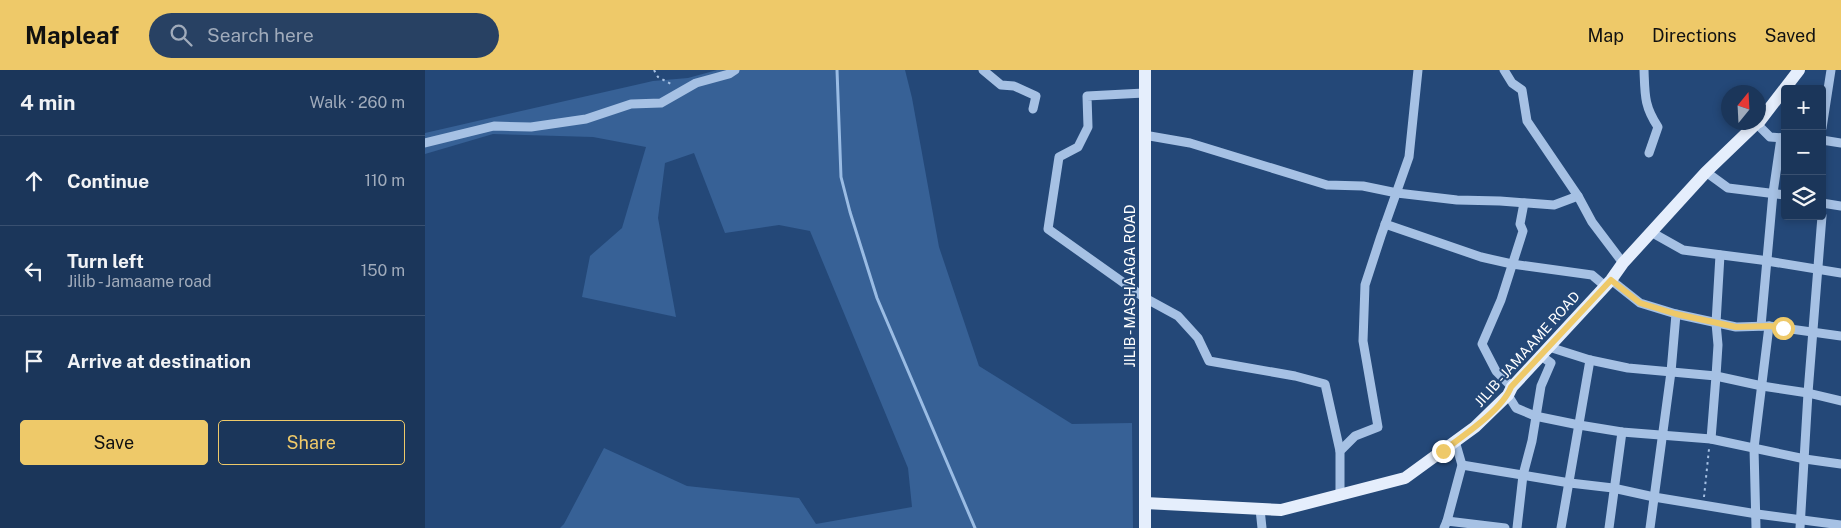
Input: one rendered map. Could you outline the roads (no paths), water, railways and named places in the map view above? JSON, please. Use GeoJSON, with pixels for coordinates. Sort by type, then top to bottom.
{"type":"FeatureCollection","features":[{"type":"Feature","properties":{"kind":"main road","name":"JILIB - MASHAAGA ROAD"},"geometry":{"type":"LineString","coordinates":[[1145,70],[1145,528]]}},
{"type":"Feature","properties":{"kind":"main road","name":"JILIB - JAMAAME ROAD"},"geometry":{"type":"LineString","coordinates":[[1766,113],[1799,70]]}},
{"type":"Feature","properties":{"kind":"main road","name":"JILIB - JAMAAME ROAD"},"geometry":{"type":"LineString","coordinates":[[1145,503],[1281,510],[1405,478],[1475,427],[1608,283],[1623,263],[1705,172],[1750,130]]}},
{"type":"Feature","properties":{"kind":"street"},"geometry":{"type":"LineString","coordinates":[[425,143],[494,126],[531,127],[586,119],[631,104],[661,102],[696,83],[729,74],[735,70]]}},
{"type":"Feature","properties":{"kind":"street"},"geometry":{"type":"LineString","coordinates":[[983,70],[1001,85],[1014,86],[1036,96],[1033,109]]}},
{"type":"Feature","properties":{"kind":"street"},"geometry":{"type":"LineString","coordinates":[[1341,451],[1355,436],[1378,427],[1370,391],[1363,341],[1365,284],[1409,157],[1418,70]]}},
{"type":"Feature","properties":{"kind":"street"},"geometry":{"type":"LineString","coordinates":[[1504,70],[1512,83],[1522,90],[1527,121],[1578,196],[1592,222],[1623,263]]}},
{"type":"Feature","properties":{"kind":"street"},"geometry":{"type":"LineString","coordinates":[[1644,70],[1645,101],[1651,117],[1658,128],[1649,153]]}},
{"type":"Feature","properties":{"kind":"street"},"geometry":{"type":"LineString","coordinates":[[1826,102],[1831,70]]}},
{"type":"Feature","properties":{"kind":"street"},"geometry":{"type":"LineString","coordinates":[[1145,94],[1087,96],[1088,127],[1078,147],[1059,157],[1048,229],[1145,298],[1178,316],[1198,338],[1209,361],[1295,376],[1325,384],[1341,451],[1340,495]]}},
{"type":"Feature","properties":{"kind":"street"},"geometry":{"type":"LineString","coordinates":[[1764,130],[1769,137],[1781,138]]}},
{"type":"Feature","properties":{"kind":"street"},"geometry":{"type":"LineString","coordinates":[[1144,135],[1190,143],[1327,185],[1363,186],[1397,193],[1457,200],[1554,205],[1578,196]]}},
{"type":"Feature","properties":{"kind":"street"},"geometry":{"type":"LineString","coordinates":[[1826,141],[1841,143]]}},
{"type":"Feature","properties":{"kind":"street"},"geometry":{"type":"LineString","coordinates":[[1756,528],[1754,448],[1762,386],[1773,193],[1781,149]]}},
{"type":"Feature","properties":{"kind":"street"},"geometry":{"type":"LineString","coordinates":[[1705,172],[1728,188],[1781,195]]}},
{"type":"Feature","properties":{"kind":"street"},"geometry":{"type":"LineString","coordinates":[[1524,203],[1519,224],[1523,231],[1501,300],[1482,344],[1496,371],[1510,391],[1516,408],[1535,416],[1579,425],[1622,432],[1711,439],[1805,459],[1841,464]]}},
{"type":"Feature","properties":{"kind":"street"},"geometry":{"type":"LineString","coordinates":[[1826,204],[1841,206]]}},
{"type":"Feature","properties":{"kind":"street"},"geometry":{"type":"LineString","coordinates":[[1801,523],[1808,393],[1822,220]]}},
{"type":"Feature","properties":{"kind":"street"},"geometry":{"type":"LineString","coordinates":[[1385,224],[1481,257],[1511,264],[1592,275],[1640,303],[1676,314],[1736,327],[1765,326],[1841,336]]}},
{"type":"Feature","properties":{"kind":"street"},"geometry":{"type":"LineString","coordinates":[[1651,232],[1683,250],[1841,273]]}},
{"type":"Feature","properties":{"kind":"street"},"geometry":{"type":"LineString","coordinates":[[1711,439],[1718,345],[1716,323],[1720,255]]}},
{"type":"Feature","properties":{"kind":"street"},"geometry":{"type":"LineString","coordinates":[[1650,528],[1671,372],[1676,314]]}},
{"type":"Feature","properties":{"kind":"street"},"geometry":{"type":"LineString","coordinates":[[1545,351],[1628,368],[1716,376],[1841,401]]}},
{"type":"Feature","properties":{"kind":"street"},"geometry":{"type":"LineString","coordinates":[[1517,528],[1523,475],[1532,441],[1541,386],[1551,362],[1545,351]]}},
{"type":"Feature","properties":{"kind":"street"},"geometry":{"type":"LineString","coordinates":[[1561,528],[1590,360]]}},
{"type":"Feature","properties":{"kind":"street"},"geometry":{"type":"LineString","coordinates":[[1609,528],[1622,432]]}},
{"type":"Feature","properties":{"kind":"street"},"geometry":{"type":"LineString","coordinates":[[1455,441],[1462,465],[1445,524],[1505,528]]}},
{"type":"Feature","properties":{"kind":"street"},"geometry":{"type":"LineString","coordinates":[[1462,465],[1570,483],[1613,488],[1801,523],[1841,525]]}},
{"type":"Feature","properties":{"kind":"street"},"geometry":{"type":"LineString","coordinates":[[1260,509],[1262,528]]}},
{"type":"Feature","properties":{"kind":"waterway"},"geometry":{"type":"LineString","coordinates":[[837,70],[841,177],[850,212],[877,298],[975,528]]}}]}
